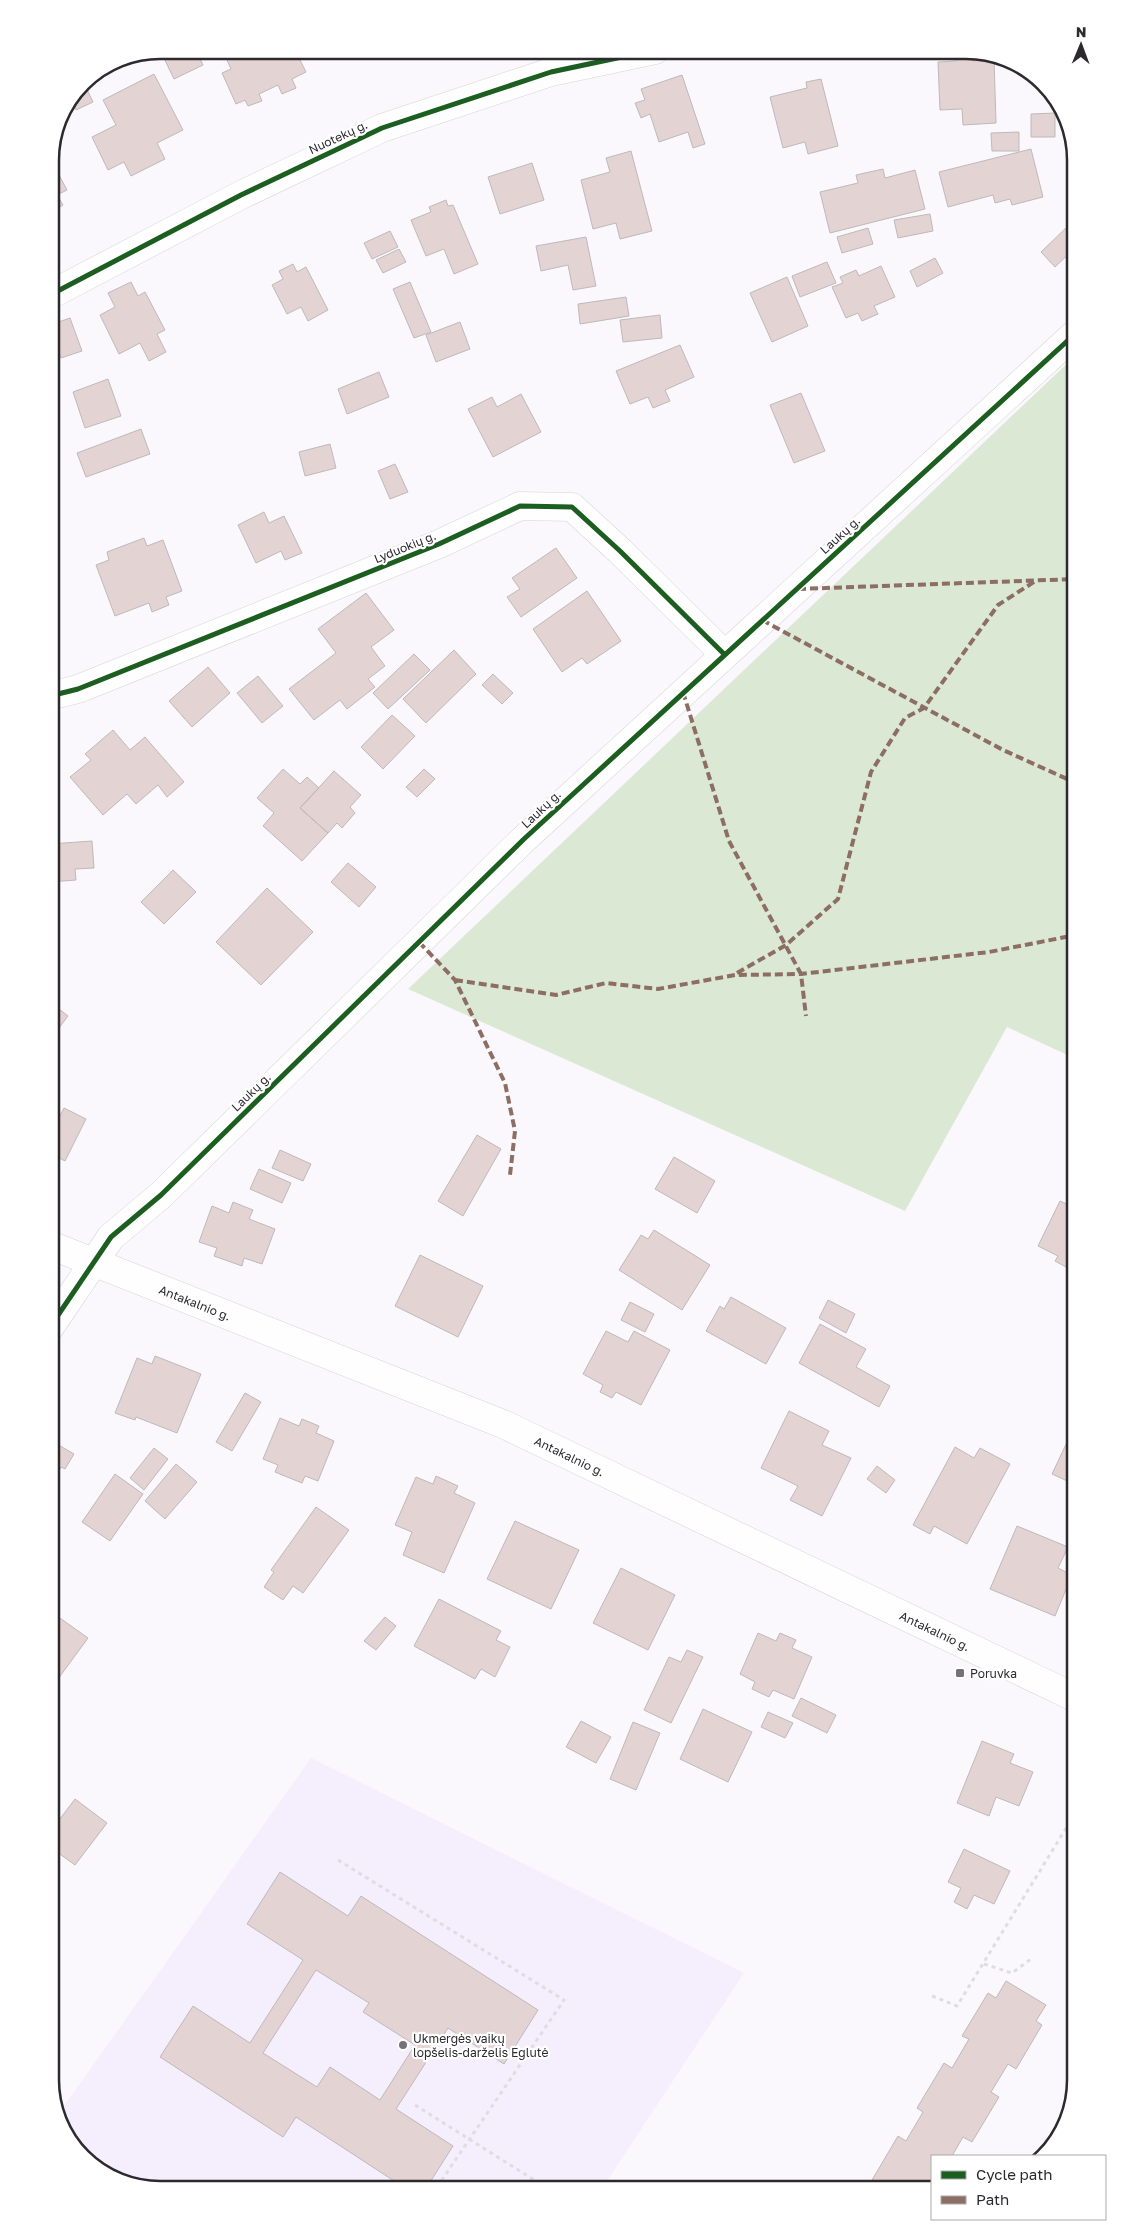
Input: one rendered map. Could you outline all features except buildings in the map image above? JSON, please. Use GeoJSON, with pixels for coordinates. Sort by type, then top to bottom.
{"type":"FeatureCollection","features":[{"type":"Feature","properties":{"kind":"street","name":"Nuotekų g."},"geometry":{"type":"LineString","coordinates":[[59,290],[241,194],[382,128],[551,72],[612,59]]}},
{"type":"Feature","properties":{"kind":"street","name":"Laukų g."},"geometry":{"type":"LineString","coordinates":[[59,1314],[110,1237],[161,1195],[524,839],[1067,341]]}},
{"type":"Feature","properties":{"kind":"street","name":"Lyduokių g."},"geometry":{"type":"LineString","coordinates":[[59,694],[78,689],[430,548],[520,506],[572,507],[620,551],[724,654]]}},
{"type":"Feature","properties":{"kind":"street","name":"Antakalnio g."},"geometry":{"type":"LineString","coordinates":[[59,1249],[503,1424],[1067,1694]]}},
{"type":"Feature","properties":{"kind":"path"},"geometry":{"type":"LineString","coordinates":[[932,1996],[957,2006],[1067,1827]]}},
{"type":"Feature","properties":{"kind":"path"},"geometry":{"type":"LineString","coordinates":[[338,1860],[564,2000],[441,2181]]}},
{"type":"Feature","properties":{"kind":"path"},"geometry":{"type":"LineString","coordinates":[[984,1964],[1012,1973],[1030,1959]]}},
{"type":"Feature","properties":{"kind":"path"},"geometry":{"type":"LineString","coordinates":[[415,2105],[536,2181]]}},
{"type":"Feature","properties":{"kind":"shaded area","name":"Ukmergės vaikų lopšelis-darželis Eglutė"},"geometry":{"type":"Polygon","coordinates":[[[311,1758],[744,1973],[607,2181],[153,2181],[127,2176],[115,2171],[93,2156],[72,2131],[63,2108],[311,1758]]]}},
{"type":"Feature","properties":{"kind":"green space"},"geometry":{"type":"Polygon","coordinates":[[[1067,364],[1067,1055],[1007,1027],[905,1211],[408,989],[1067,364]]]}},
{"type":"Feature","properties":{"kind":"marked path"},"geometry":{"type":"LineString","coordinates":[[798,589],[1067,579]]}},
{"type":"Feature","properties":{"kind":"marked path"},"geometry":{"type":"LineString","coordinates":[[737,973],[786,945],[838,899],[871,772],[905,718],[924,708],[998,605],[1037,580]]}},
{"type":"Feature","properties":{"kind":"marked path"},"geometry":{"type":"LineString","coordinates":[[762,620],[1003,750],[1067,779]]}},
{"type":"Feature","properties":{"kind":"marked path"},"geometry":{"type":"LineString","coordinates":[[683,692],[729,841],[801,974],[806,1016]]}},
{"type":"Feature","properties":{"kind":"marked path"},"geometry":{"type":"LineString","coordinates":[[455,980],[556,995],[606,983],[658,989],[735,975],[801,974],[989,952],[1067,937]]}},
{"type":"Feature","properties":{"kind":"marked path"},"geometry":{"type":"LineString","coordinates":[[419,942],[455,980],[505,1083],[515,1131],[510,1175]]}},
{"type":"Feature","properties":{"kind":"cycle path"},"geometry":{"type":"LineString","coordinates":[[59,290],[241,195],[382,128],[551,72],[612,59]]}},
{"type":"Feature","properties":{"kind":"cycle path"},"geometry":{"type":"LineString","coordinates":[[59,1314],[111,1237],[161,1195],[524,839],[1067,341]]}},
{"type":"Feature","properties":{"kind":"cycle path"},"geometry":{"type":"LineString","coordinates":[[59,694],[78,689],[439,544],[520,506],[572,507],[620,551],[724,654]]}},
{"type":"Feature","properties":{"kind":"place","name":"Poruvka"},"geometry":{"type":"Point","coordinates":[960,1673]}},
{"type":"Feature","properties":{"kind":"place","name":"Ukmergės vaikų lopšelis-darželis Eglutė"},"geometry":{"type":"Point","coordinates":[403,2045]}}]}
